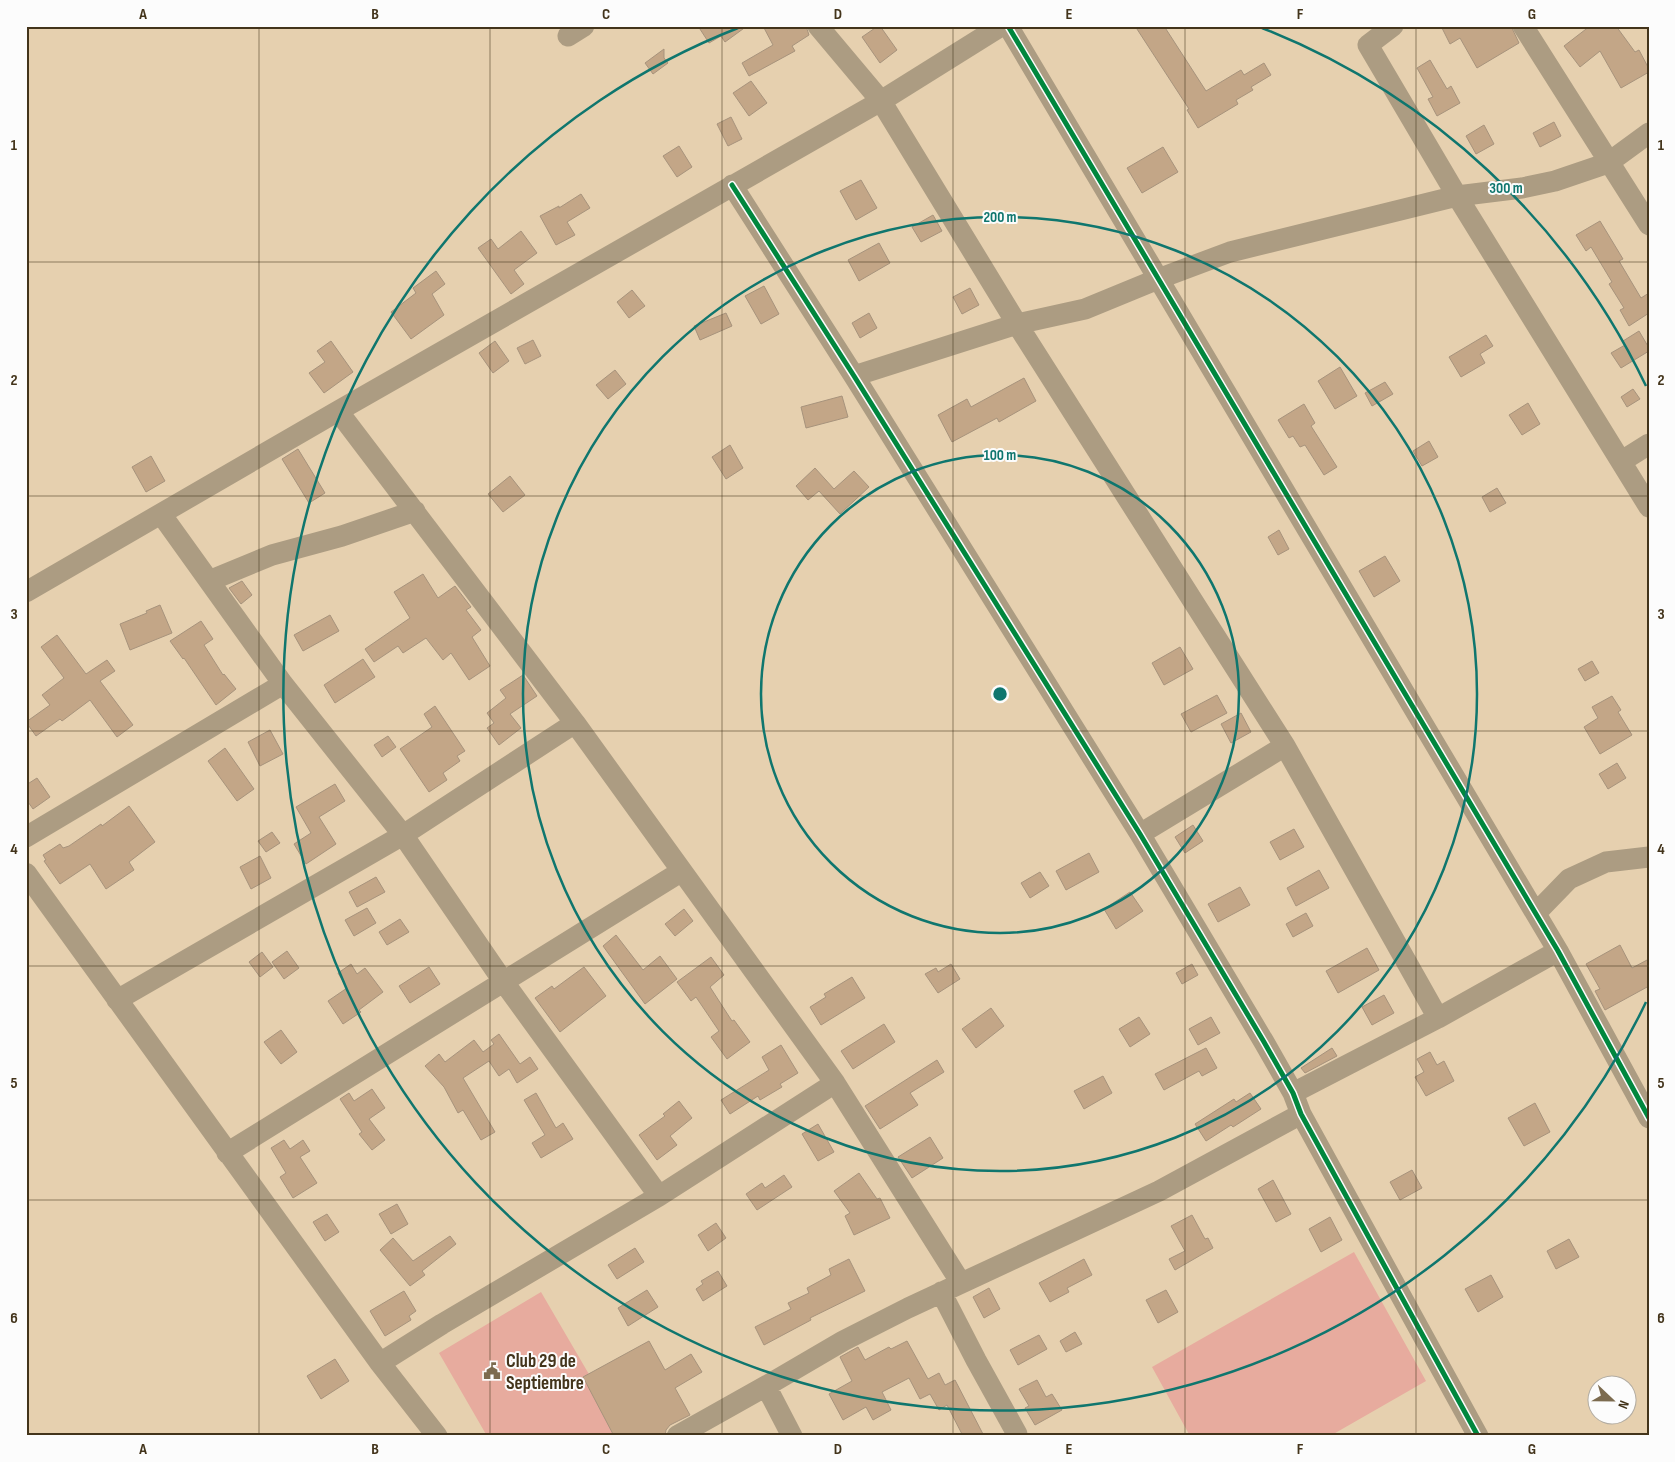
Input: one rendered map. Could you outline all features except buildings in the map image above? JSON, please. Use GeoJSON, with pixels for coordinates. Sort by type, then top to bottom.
{"type":"FeatureCollection","features":[{"type":"Feature","properties":{"kind":"street"},"geometry":{"type":"LineString","coordinates":[[818,26],[881,100],[1017,324],[1285,746],[1438,1018]]}},
{"type":"Feature","properties":{"kind":"street"},"geometry":{"type":"LineString","coordinates":[[26,592],[881,100],[1001,26]]}},
{"type":"Feature","properties":{"kind":"street"},"geometry":{"type":"LineString","coordinates":[[1008,26],[1536,913],[1649,1118]]}},
{"type":"Feature","properties":{"kind":"street"},"geometry":{"type":"LineString","coordinates":[[1393,26],[1368,45],[1457,196],[1649,507]]}},
{"type":"Feature","properties":{"kind":"street"},"geometry":{"type":"LineString","coordinates":[[1523,26],[1649,225]]}},
{"type":"Feature","properties":{"kind":"street"},"geometry":{"type":"LineString","coordinates":[[854,376],[1017,324],[1085,309],[1230,252],[1457,196],[1555,182],[1608,163],[1649,133]]}},
{"type":"Feature","properties":{"kind":"street"},"geometry":{"type":"LineString","coordinates":[[732,185],[854,376],[1140,834],[1293,1093],[1301,1114],[1478,1436]]}},
{"type":"Feature","properties":{"kind":"street"},"geometry":{"type":"LineString","coordinates":[[338,411],[575,722],[834,1083],[962,1283]]}},
{"type":"Feature","properties":{"kind":"street"},"geometry":{"type":"LineString","coordinates":[[1622,461],[1649,444]]}},
{"type":"Feature","properties":{"kind":"street"},"geometry":{"type":"LineString","coordinates":[[209,581],[272,555],[342,536],[416,511]]}},
{"type":"Feature","properties":{"kind":"street"},"geometry":{"type":"LineString","coordinates":[[161,514],[283,684],[403,835],[503,981],[659,1196]]}},
{"type":"Feature","properties":{"kind":"street"},"geometry":{"type":"LineString","coordinates":[[26,837],[283,684]]}},
{"type":"Feature","properties":{"kind":"street"},"geometry":{"type":"LineString","coordinates":[[117,1000],[403,835],[575,722]]}},
{"type":"Feature","properties":{"kind":"street"},"geometry":{"type":"LineString","coordinates":[[1140,834],[1285,746]]}},
{"type":"Feature","properties":{"kind":"street"},"geometry":{"type":"LineString","coordinates":[[1536,913],[1569,879],[1606,862],[1649,857]]}},
{"type":"Feature","properties":{"kind":"street"},"geometry":{"type":"LineString","coordinates":[[227,1153],[682,872]]}},
{"type":"Feature","properties":{"kind":"street"},"geometry":{"type":"LineString","coordinates":[[26,873],[380,1363],[437,1436]]}},
{"type":"Feature","properties":{"kind":"street"},"geometry":{"type":"LineString","coordinates":[[1293,1093],[1438,1018],[1558,951]]}},
{"type":"Feature","properties":{"kind":"street"},"geometry":{"type":"LineString","coordinates":[[380,1363],[442,1324],[659,1196],[834,1083]]}},
{"type":"Feature","properties":{"kind":"street"},"geometry":{"type":"LineString","coordinates":[[677,1436],[842,1341],[941,1292],[1158,1191],[1301,1114]]}},
{"type":"Feature","properties":{"kind":"street"},"geometry":{"type":"LineString","coordinates":[[941,1292],[1017,1434]]}},
{"type":"Feature","properties":{"kind":"street"},"geometry":{"type":"LineString","coordinates":[[766,1386],[792,1436]]}},
{"type":"Feature","properties":{"kind":"shaded area"},"geometry":{"type":"Polygon","coordinates":[[[1354,1252],[1426,1381],[1330,1436],[1190,1436],[1152,1367],[1354,1252]]]}},
{"type":"Feature","properties":{"kind":"shaded area"},"geometry":{"type":"Polygon","coordinates":[[[541,1292],[625,1436],[487,1436],[439,1353],[541,1292]]]}},
{"type":"Feature","properties":{"kind":"cycle path"},"geometry":{"type":"LineString","coordinates":[[1008,26],[1558,951],[1649,1118]]}},
{"type":"Feature","properties":{"kind":"cycle path"},"geometry":{"type":"LineString","coordinates":[[732,185],[854,376],[1140,834],[1293,1093],[1301,1114],[1478,1436]]}},
{"type":"Feature","properties":{"kind":"place","name":"Club 29 de Septiembre"},"geometry":{"type":"Point","coordinates":[492,1371]}}]}
